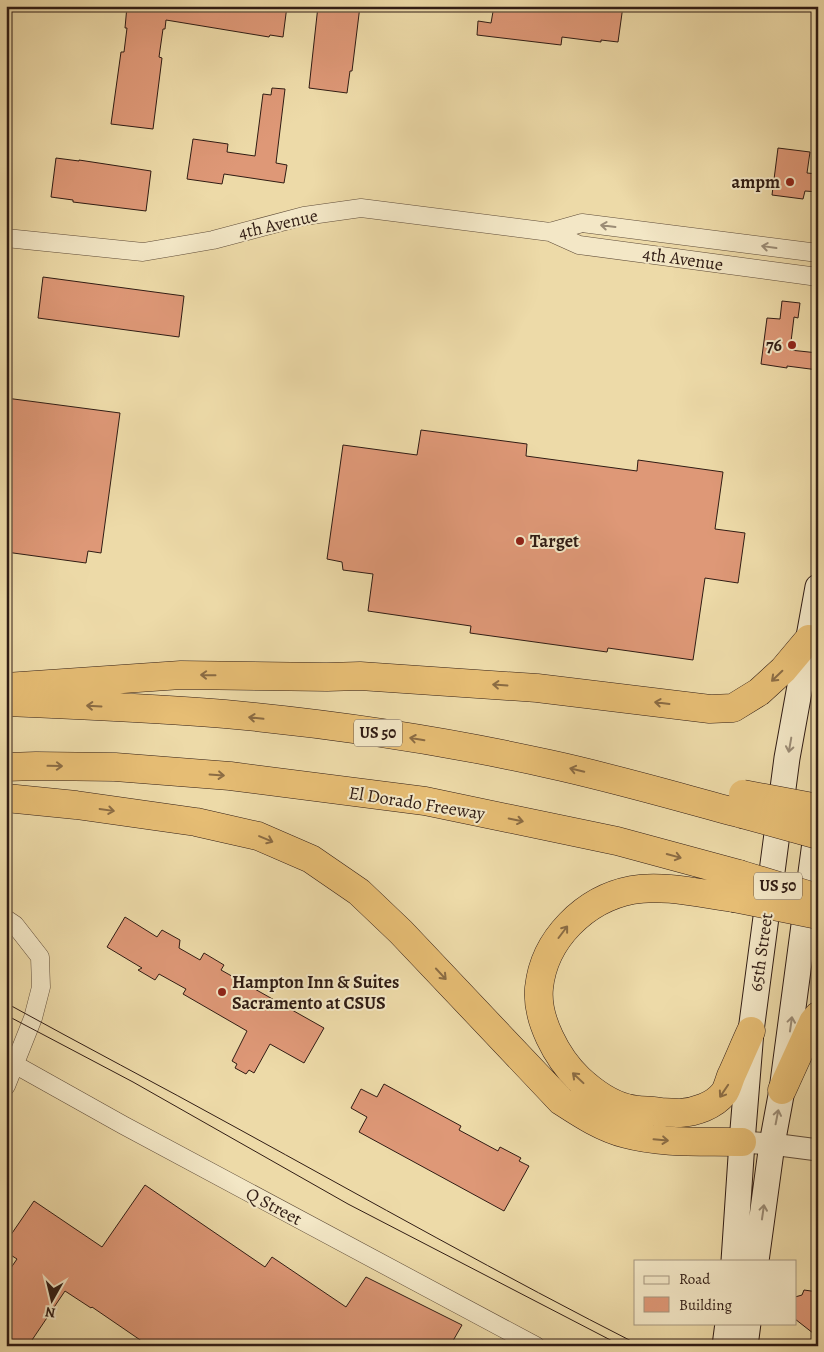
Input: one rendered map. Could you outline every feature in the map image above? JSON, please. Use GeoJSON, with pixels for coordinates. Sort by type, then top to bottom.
{"type":"FeatureCollection","features":[{"type":"Feature","properties":{"kind":"highway"},"geometry":{"type":"LineString","coordinates":[[6,687],[181,675],[360,676],[537,688],[710,709],[733,708],[759,692],[783,670],[809,639]]}},
{"type":"Feature","properties":{"kind":"highway","name":"US 50"},"geometry":{"type":"LineString","coordinates":[[6,702],[225,714],[304,723],[476,749],[616,780],[743,804],[818,835]]}},
{"type":"Feature","properties":{"kind":"highway","name":"El Dorado Freeway"},"geometry":{"type":"LineString","coordinates":[[6,767],[115,768],[230,776],[425,801],[618,841],[736,886],[818,898]]}},
{"type":"Feature","properties":{"kind":"highway"},"geometry":{"type":"LineString","coordinates":[[6,798],[76,805],[196,822],[258,836],[311,858],[359,892],[401,932],[561,1100],[591,1120],[625,1134],[661,1140],[742,1142]]}},
{"type":"Feature","properties":{"kind":"highway"},"geometry":{"type":"LineString","coordinates":[[743,804],[818,808]]}},
{"type":"Feature","properties":{"kind":"highway"},"geometry":{"type":"LineString","coordinates":[[750,1031],[724,1093],[711,1104],[696,1111],[679,1113],[626,1108],[590,1089],[561,1059],[549,1037],[542,1013],[539,989],[542,973],[551,950],[564,930],[581,913],[595,904],[633,889],[736,886],[818,915]]}},
{"type":"Feature","properties":{"kind":"highway"},"geometry":{"type":"LineString","coordinates":[[782,1090],[813,1022],[818,1016]]}},
{"type":"Feature","properties":{"kind":"main road","name":"65th Street"},"geometry":{"type":"LineString","coordinates":[[734,1260],[750,1031],[787,758],[818,587]]}},
{"type":"Feature","properties":{"kind":"main road"},"geometry":{"type":"LineString","coordinates":[[756,1260],[772,1144],[782,1090],[818,820]]}},
{"type":"Feature","properties":{"kind":"main road"},"geometry":{"type":"LineString","coordinates":[[725,1346],[728,1324]]}},
{"type":"Feature","properties":{"kind":"main road"},"geometry":{"type":"LineString","coordinates":[[745,1346],[748,1324]]}},
{"type":"Feature","properties":{"kind":"street","name":"4th Avenue"},"geometry":{"type":"LineString","coordinates":[[6,238],[143,252],[213,240],[304,216],[361,208],[550,232],[579,245],[818,276]]}},
{"type":"Feature","properties":{"kind":"street","name":"4th Avenue"},"geometry":{"type":"LineString","coordinates":[[550,232],[582,223],[818,253]]}},
{"type":"Feature","properties":{"kind":"street"},"geometry":{"type":"LineString","coordinates":[[6,919],[15,925],[40,957],[41,988],[33,1018],[6,1086]]}},
{"type":"Feature","properties":{"kind":"street","name":"Q Street"},"geometry":{"type":"LineString","coordinates":[[14,1064],[123,1126],[536,1346]]}},
{"type":"Feature","properties":{"kind":"street"},"geometry":{"type":"LineString","coordinates":[[742,1142],[818,1150]]}},
{"type":"Feature","properties":{"kind":"building"},"geometry":{"type":"Polygon","coordinates":[[[127,6],[287,6],[283,37],[270,35],[269,37],[166,20],[159,57],[162,58],[153,129],[111,124],[121,52],[124,52],[127,6]]]}},
{"type":"Feature","properties":{"kind":"building"},"geometry":{"type":"Polygon","coordinates":[[[318,6],[360,6],[352,71],[350,71],[347,93],[309,88],[318,6]]]}},
{"type":"Feature","properties":{"kind":"building"},"geometry":{"type":"Polygon","coordinates":[[[494,6],[623,6],[618,42],[601,40],[601,42],[562,37],[561,45],[477,35],[478,21],[491,23],[494,6]]]}},
{"type":"Feature","properties":{"kind":"building"},"geometry":{"type":"Polygon","coordinates":[[[272,88],[285,89],[276,163],[287,165],[284,183],[224,174],[222,184],[187,179],[193,139],[228,144],[227,152],[255,156],[263,94],[271,95],[272,88]]]}},
{"type":"Feature","properties":{"kind":"building","name":"ampm"},"geometry":{"type":"Polygon","coordinates":[[[778,148],[810,152],[807,173],[818,174],[818,192],[805,191],[803,199],[772,195],[778,148]]]}},
{"type":"Feature","properties":{"kind":"building"},"geometry":{"type":"Polygon","coordinates":[[[56,158],[151,171],[146,211],[73,202],[73,200],[51,197],[56,158]]]}},
{"type":"Feature","properties":{"kind":"building"},"geometry":{"type":"Polygon","coordinates":[[[43,277],[184,296],[179,337],[38,318],[43,277]]]}},
{"type":"Feature","properties":{"kind":"building"},"geometry":{"type":"Polygon","coordinates":[[[782,301],[800,303],[798,318],[794,317],[790,350],[818,353],[818,370],[761,364],[767,318],[780,319],[782,301]]]}},
{"type":"Feature","properties":{"kind":"building"},"geometry":{"type":"Polygon","coordinates":[[[6,398],[120,413],[101,553],[88,551],[86,563],[6,552],[6,398]]]}},
{"type":"Feature","properties":{"kind":"building"},"geometry":{"type":"Polygon","coordinates":[[[421,430],[527,444],[526,456],[637,471],[638,460],[723,472],[715,529],[745,533],[738,583],[705,578],[693,660],[608,648],[607,652],[470,633],[471,626],[368,611],[373,574],[343,570],[342,562],[327,559],[343,445],[417,455],[421,430]]]}},
{"type":"Feature","properties":{"kind":"building","name":"Hampton Inn & Suites Sacramento at CSUS"},"geometry":{"type":"Polygon","coordinates":[[[125,917],[157,937],[162,930],[180,940],[179,948],[200,960],[204,953],[224,965],[221,970],[324,1028],[304,1063],[270,1044],[254,1073],[249,1070],[246,1074],[235,1068],[237,1064],[232,1061],[247,1031],[183,994],[186,989],[159,974],[155,980],[138,970],[142,968],[107,947],[125,917]]]}},
{"type":"Feature","properties":{"kind":"building"},"geometry":{"type":"Polygon","coordinates":[[[384,1084],[461,1126],[459,1130],[498,1151],[500,1147],[521,1158],[519,1161],[529,1166],[504,1211],[359,1132],[367,1117],[351,1108],[361,1089],[377,1097],[384,1084]]]}},
{"type":"Feature","properties":{"kind":"building"},"geometry":{"type":"Polygon","coordinates":[[[145,1185],[265,1267],[272,1257],[346,1307],[366,1277],[462,1325],[450,1346],[149,1346],[65,1291],[28,1346],[6,1346],[6,1275],[17,1259],[6,1252],[6,1242],[34,1201],[102,1247],[145,1185]]]}},
{"type":"Feature","properties":{"kind":"building"},"geometry":{"type":"Polygon","coordinates":[[[804,1290],[818,1292],[818,1337],[796,1320],[796,1297],[802,1295],[804,1290]]]}},
{"type":"Feature","properties":{"kind":"tram line"},"geometry":{"type":"LineString","coordinates":[[6,1003],[487,1265],[641,1346]]}},
{"type":"Feature","properties":{"kind":"tram line"},"geometry":{"type":"LineString","coordinates":[[6,1015],[133,1082],[348,1204],[622,1346]]}},
{"type":"Feature","properties":{"kind":"place","name":"ampm"},"geometry":{"type":"Point","coordinates":[790,182]}},
{"type":"Feature","properties":{"kind":"place","name":"76"},"geometry":{"type":"Point","coordinates":[792,345]}},
{"type":"Feature","properties":{"kind":"place","name":"Target"},"geometry":{"type":"Point","coordinates":[520,541]}},
{"type":"Feature","properties":{"kind":"place","name":"Hampton Inn & Suites Sacramento at CSUS"},"geometry":{"type":"Point","coordinates":[222,992]}}]}
